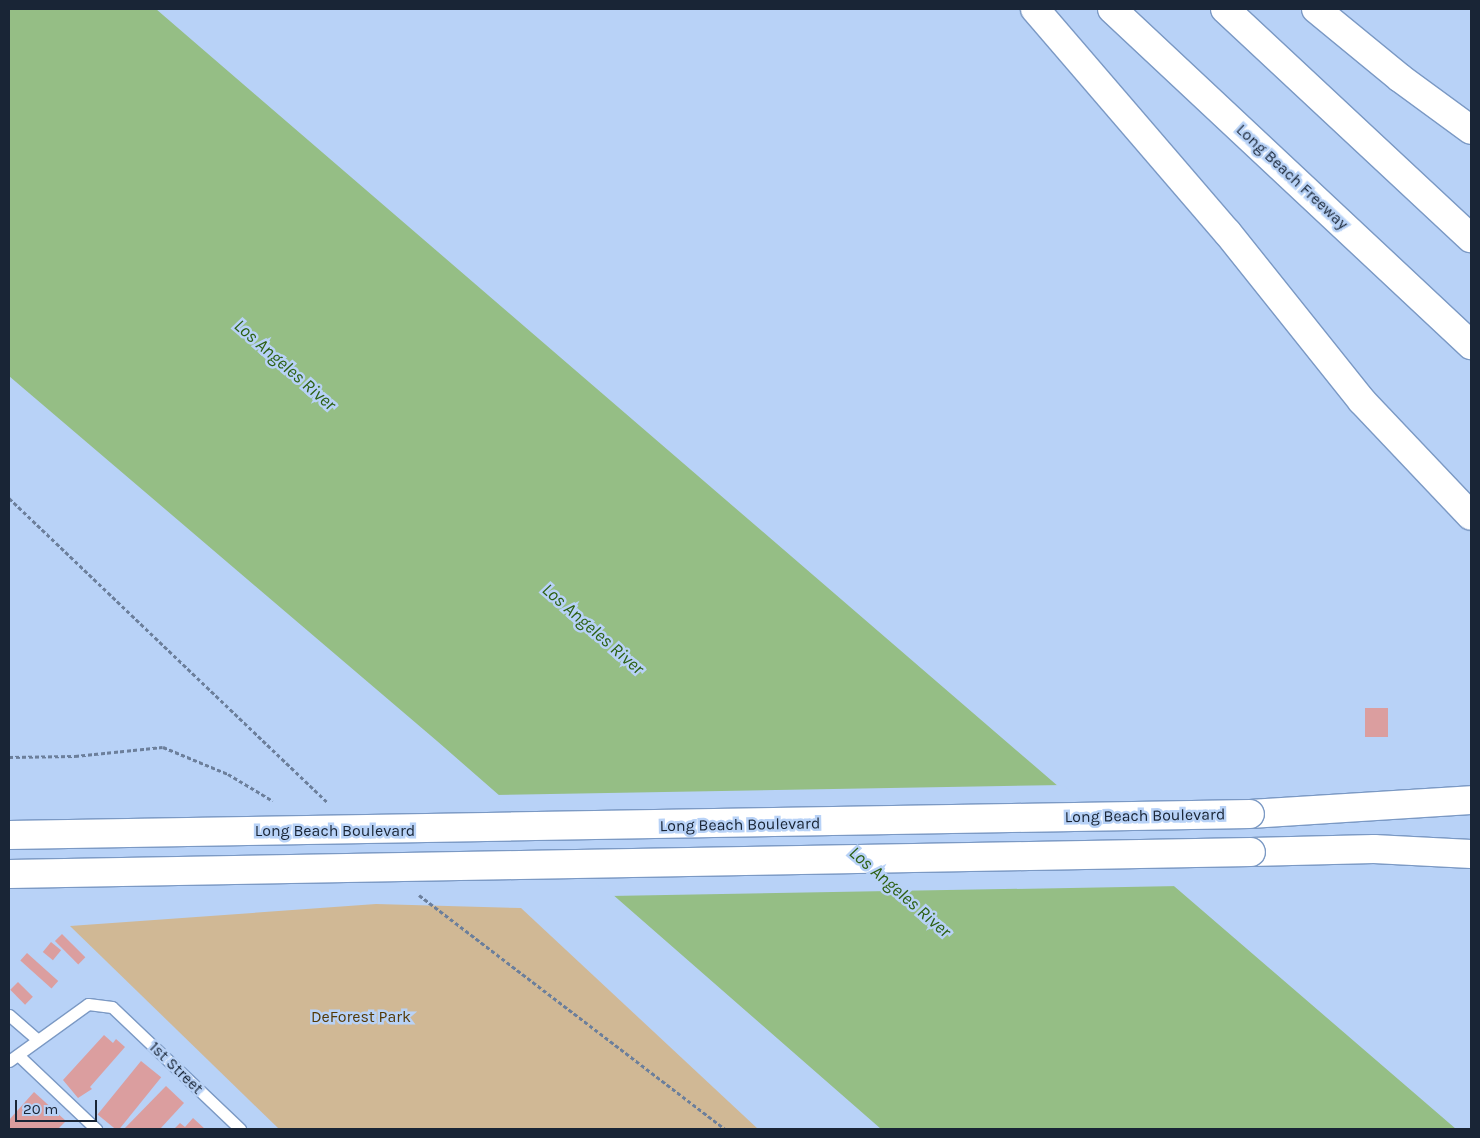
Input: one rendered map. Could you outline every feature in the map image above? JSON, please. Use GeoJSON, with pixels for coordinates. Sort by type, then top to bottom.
{"type":"FeatureCollection","features":[{"type":"Feature","properties":{"kind":"main road"},"geometry":{"type":"LineString","coordinates":[[1035,9],[1227,232],[1362,401],[1471,516]]}},
{"type":"Feature","properties":{"kind":"main road","name":"Long Beach Freeway"},"geometry":{"type":"LineString","coordinates":[[1112,9],[1471,345]]}},
{"type":"Feature","properties":{"kind":"main road"},"geometry":{"type":"LineString","coordinates":[[1225,9],[1471,238]]}},
{"type":"Feature","properties":{"kind":"main road"},"geometry":{"type":"LineString","coordinates":[[1316,9],[1471,130]]}},
{"type":"Feature","properties":{"kind":"main road","name":"Long Beach Boulevard"},"geometry":{"type":"LineString","coordinates":[[9,835],[392,831],[1250,814],[1471,800]]}},
{"type":"Feature","properties":{"kind":"main road"},"geometry":{"type":"LineString","coordinates":[[9,874],[1374,849],[1471,854]]}},
{"type":"Feature","properties":{"kind":"lane","name":"1st Street"},"geometry":{"type":"LineString","coordinates":[[38,1040],[88,1004],[112,1007],[240,1129]]}},
{"type":"Feature","properties":{"kind":"lane"},"geometry":{"type":"LineString","coordinates":[[9,1015],[38,1040],[13,1058],[96,1129]]}},
{"type":"Feature","properties":{"kind":"path"},"geometry":{"type":"LineString","coordinates":[[9,756],[75,756],[163,747],[228,774],[277,804]]}},
{"type":"Feature","properties":{"kind":"green space","name":"DeForest Park"},"geometry":{"type":"Polygon","coordinates":[[[376,904],[521,908],[758,1129],[279,1129],[70,926],[376,904]]]}},
{"type":"Feature","properties":{"kind":"water","name":"Los Angeles River"},"geometry":{"type":"Polygon","coordinates":[[[9,9],[156,9],[1456,1129],[881,1129],[437,741],[9,376],[9,9]]]}},
{"type":"Feature","properties":{"kind":"pier"},"geometry":{"type":"Polygon","coordinates":[[[1063,785],[1180,886],[610,896],[494,795],[1063,785]]]}},
{"type":"Feature","properties":{"kind":"building"},"geometry":{"type":"Polygon","coordinates":[[[1365,708],[1388,708],[1388,737],[1365,737],[1365,708]]]}},
{"type":"Feature","properties":{"kind":"building"},"geometry":{"type":"Polygon","coordinates":[[[62,934],[85,957],[78,964],[55,941],[62,934]]]}},
{"type":"Feature","properties":{"kind":"building"},"geometry":{"type":"Polygon","coordinates":[[[51,942],[61,950],[53,960],[43,952],[51,942]]]}},
{"type":"Feature","properties":{"kind":"building"},"geometry":{"type":"Polygon","coordinates":[[[27,953],[58,981],[52,989],[20,960],[27,953]]]}},
{"type":"Feature","properties":{"kind":"building"},"geometry":{"type":"Polygon","coordinates":[[[18,982],[33,997],[25,1005],[10,990],[18,982]]]}},
{"type":"Feature","properties":{"kind":"building"},"geometry":{"type":"Polygon","coordinates":[[[104,1035],[113,1043],[116,1039],[125,1047],[90,1087],[92,1089],[78,1098],[63,1080],[104,1035]]]}},
{"type":"Feature","properties":{"kind":"building"},"geometry":{"type":"Polygon","coordinates":[[[141,1061],[161,1077],[119,1129],[115,1129],[98,1115],[141,1061]]]}},
{"type":"Feature","properties":{"kind":"building"},"geometry":{"type":"Polygon","coordinates":[[[166,1086],[184,1103],[160,1129],[124,1129],[166,1086]]]}},
{"type":"Feature","properties":{"kind":"building"},"geometry":{"type":"Polygon","coordinates":[[[34,1092],[66,1121],[58,1129],[9,1129],[9,1120],[34,1092]]]}},
{"type":"Feature","properties":{"kind":"building"},"geometry":{"type":"Polygon","coordinates":[[[193,1118],[205,1129],[174,1129],[180,1123],[185,1127],[193,1118]]]}}]}
